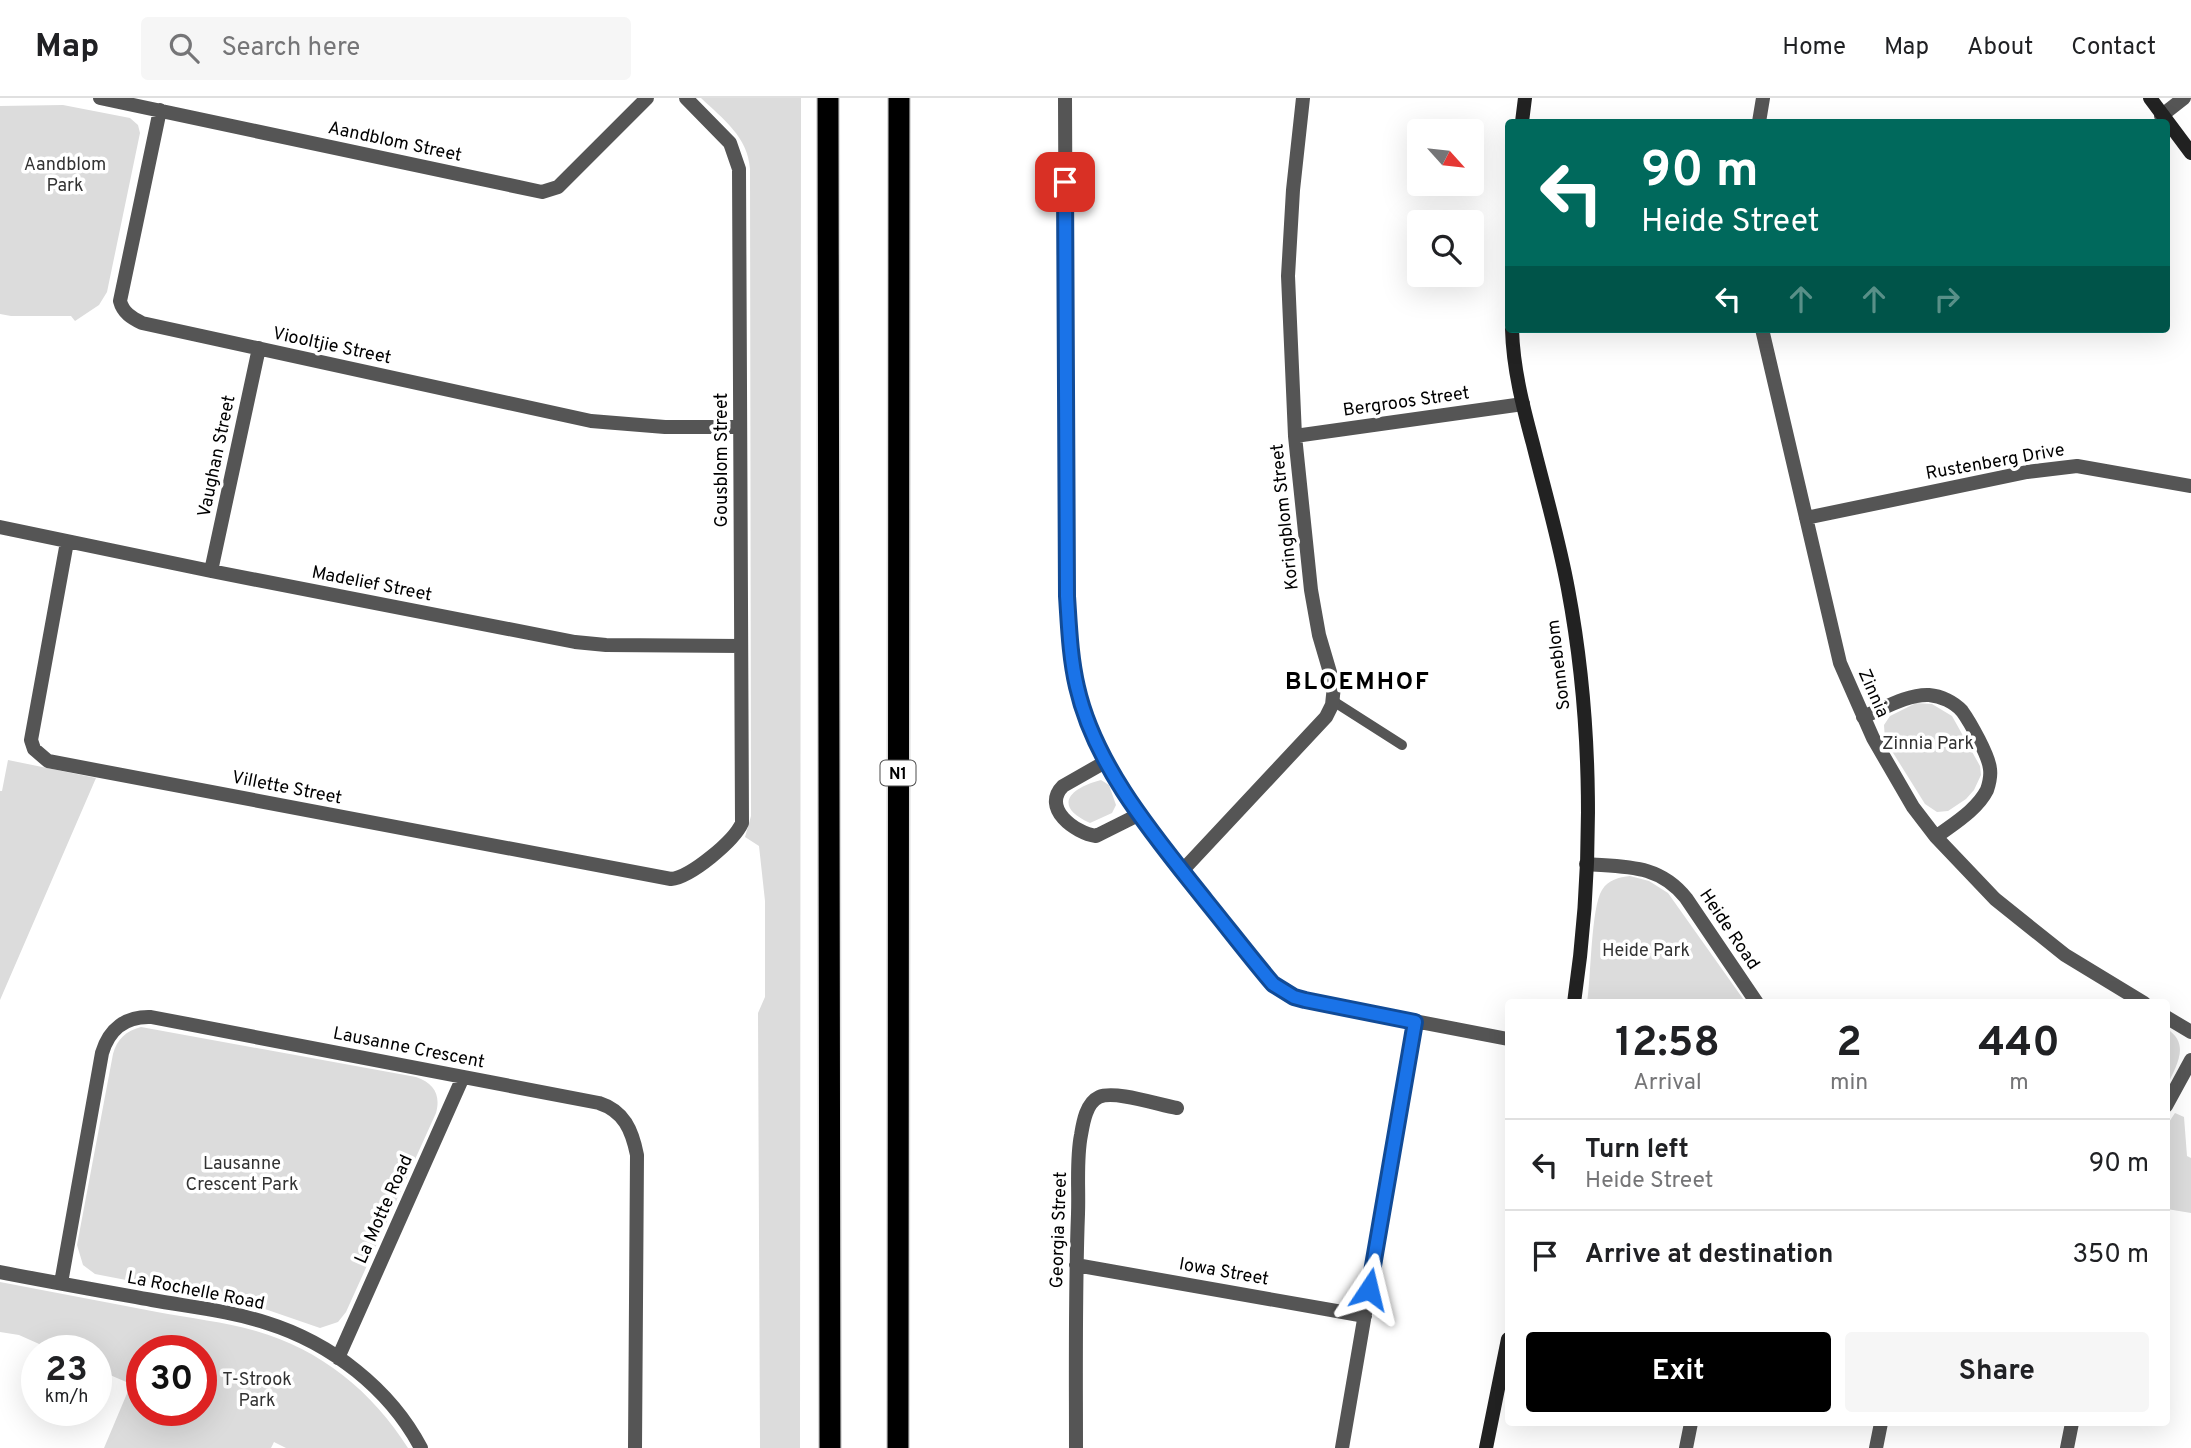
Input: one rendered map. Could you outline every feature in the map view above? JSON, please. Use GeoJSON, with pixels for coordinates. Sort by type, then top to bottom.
{"type":"FeatureCollection","features":[{"type":"Feature","properties":{"kind":"highway"},"geometry":{"type":"LineString","coordinates":[[828,98],[830,1448]]}},
{"type":"Feature","properties":{"kind":"highway","name":"N1"},"geometry":{"type":"LineString","coordinates":[[898,1448],[899,98]]}},
{"type":"Feature","properties":{"kind":"highway"},"geometry":{"type":"LineString","coordinates":[[824,1448],[830,1401]]}},
{"type":"Feature","properties":{"kind":"street","name":"Aandblom Street"},"geometry":{"type":"LineString","coordinates":[[100,98],[542,192],[558,187],[647,98]]}},
{"type":"Feature","properties":{"kind":"street","name":"Gousblom Street"},"geometry":{"type":"LineString","coordinates":[[686,98],[730,143],[739,169],[742,822],[732,839]]}},
{"type":"Feature","properties":{"kind":"street"},"geometry":{"type":"LineString","coordinates":[[1065,98],[1067,596],[1071,654],[1077,688],[1107,761],[1138,815],[1266,975],[1283,991],[1305,1000],[1505,1038]]}},
{"type":"Feature","properties":{"kind":"street","name":"Koringblom Street"},"geometry":{"type":"LineString","coordinates":[[1303,98],[1293,190],[1288,276],[1295,436],[1311,590],[1319,635],[1334,686],[1333,701]]}},
{"type":"Feature","properties":{"kind":"street"},"geometry":{"type":"LineString","coordinates":[[1522,119],[1525,98]]}},
{"type":"Feature","properties":{"kind":"street"},"geometry":{"type":"LineString","coordinates":[[1760,119],[1763,98]]}},
{"type":"Feature","properties":{"kind":"street"},"geometry":{"type":"LineString","coordinates":[[2150,98],[2163,119]]}},
{"type":"Feature","properties":{"kind":"street"},"geometry":{"type":"LineString","coordinates":[[2161,116],[2184,98]]}},
{"type":"Feature","properties":{"kind":"street","name":"Viooltjie Street"},"geometry":{"type":"LineString","coordinates":[[160,110],[120,301],[129,315],[142,323],[591,421],[665,428],[740,427]]}},
{"type":"Feature","properties":{"kind":"street"},"geometry":{"type":"LineString","coordinates":[[2170,127],[2191,153]]}},
{"type":"Feature","properties":{"kind":"street","name":"Sonneblom"},"geometry":{"type":"LineString","coordinates":[[1512,333],[1523,404],[1562,564],[1578,658],[1585,730],[1586,864],[1574,999]]}},
{"type":"Feature","properties":{"kind":"street","name":"Zinnia"},"geometry":{"type":"LineString","coordinates":[[1763,333],[1840,663],[1863,717],[1913,807],[1936,836],[1995,899],[2026,926],[2066,955],[2138,999]]}},
{"type":"Feature","properties":{"kind":"street","name":"Vaughan Street"},"geometry":{"type":"LineString","coordinates":[[211,571],[259,348]]}},
{"type":"Feature","properties":{"kind":"street","name":"Bergroos Street"},"geometry":{"type":"LineString","coordinates":[[1295,436],[1523,404]]}},
{"type":"Feature","properties":{"kind":"street","name":"Rustenberg Drive"},"geometry":{"type":"LineString","coordinates":[[1806,518],[2027,472],[2077,466],[2191,486]]}},
{"type":"Feature","properties":{"kind":"street","name":"Madelief Street"},"geometry":{"type":"LineString","coordinates":[[0,527],[575,642],[606,645],[740,646]]}},
{"type":"Feature","properties":{"kind":"street","name":"Villette Street"},"geometry":{"type":"LineString","coordinates":[[67,542],[31,740],[34,750],[48,761],[671,879],[687,873],[732,839]]}},
{"type":"Feature","properties":{"kind":"street"},"geometry":{"type":"LineString","coordinates":[[1863,717],[1919,695],[1946,699],[1962,711],[1989,761],[1989,784],[1976,805],[1936,836]]}},
{"type":"Feature","properties":{"kind":"street"},"geometry":{"type":"LineString","coordinates":[[1182,871],[1326,717],[1333,701]]}},
{"type":"Feature","properties":{"kind":"street"},"geometry":{"type":"LineString","coordinates":[[1107,761],[1063,786],[1058,792],[1056,807],[1076,830],[1096,836],[1138,815]]}},
{"type":"Feature","properties":{"kind":"street","name":"Heide Road"},"geometry":{"type":"LineString","coordinates":[[1586,864],[1644,869],[1672,883],[1686,898],[1754,999]]}},
{"type":"Feature","properties":{"kind":"street","name":"Lausanne Crescent"},"geometry":{"type":"LineString","coordinates":[[61,1283],[102,1053],[110,1035],[124,1022],[151,1017],[608,1106],[626,1121],[634,1137],[637,1155],[635,1448]]}},
{"type":"Feature","properties":{"kind":"street"},"geometry":{"type":"LineString","coordinates":[[2170,1019],[2191,1032]]}},
{"type":"Feature","properties":{"kind":"street"},"geometry":{"type":"LineString","coordinates":[[1342,1448],[1415,1022]]}},
{"type":"Feature","properties":{"kind":"street"},"geometry":{"type":"LineString","coordinates":[[2170,1099],[2191,1060]]}},
{"type":"Feature","properties":{"kind":"street","name":"La Motte Road"},"geometry":{"type":"LineString","coordinates":[[338,1357],[463,1077]]}},
{"type":"Feature","properties":{"kind":"street","name":"Georgia Street"},"geometry":{"type":"LineString","coordinates":[[1076,1448],[1076,1265],[1080,1136],[1091,1104],[1099,1097],[1118,1096],[1177,1108]]}},
{"type":"Feature","properties":{"kind":"street","name":"Iowa Street"},"geometry":{"type":"LineString","coordinates":[[1076,1265],[1365,1316]]}},
{"type":"Feature","properties":{"kind":"street","name":"La Rochelle Road"},"geometry":{"type":"LineString","coordinates":[[0,1272],[252,1319],[304,1337],[338,1357],[384,1397],[407,1425],[421,1448]]}},
{"type":"Feature","properties":{"kind":"street"},"geometry":{"type":"LineString","coordinates":[[1486,1448],[1505,1354]]}},
{"type":"Feature","properties":{"kind":"street"},"geometry":{"type":"LineString","coordinates":[[1686,1448],[1690,1426]]}},
{"type":"Feature","properties":{"kind":"street"},"geometry":{"type":"LineString","coordinates":[[1876,1448],[1880,1426]]}},
{"type":"Feature","properties":{"kind":"street"},"geometry":{"type":"LineString","coordinates":[[2067,1448],[2071,1426]]}},
{"type":"Feature","properties":{"kind":"lane"},"geometry":{"type":"LineString","coordinates":[[1333,701],[1402,745]]}},
{"type":"Feature","properties":{"kind":"green space"},"geometry":{"type":"Polygon","coordinates":[[[701,98],[801,98],[800,1448],[760,1448],[758,1013],[765,997],[765,901],[759,846],[745,837],[751,816],[750,169],[745,147],[733,129],[701,98]]]}},
{"type":"Feature","properties":{"kind":"green space","name":"Aandblom Park"},"geometry":{"type":"Polygon","coordinates":[[[63,105],[130,118],[138,125],[140,133],[107,292],[99,305],[75,321],[71,316],[0,314],[0,106],[63,105]]]}},
{"type":"Feature","properties":{"kind":"green space","name":"Zinnia Park"},"geometry":{"type":"Polygon","coordinates":[[[1916,703],[1932,704],[1952,716],[1980,766],[1981,775],[1974,790],[1948,811],[1937,812],[1925,804],[1885,740],[1884,725],[1890,716],[1916,703]]]}},
{"type":"Feature","properties":{"kind":"green space"},"geometry":{"type":"Polygon","coordinates":[[[8,760],[96,778],[0,1000],[0,791],[8,760]]]}},
{"type":"Feature","properties":{"kind":"green space"},"geometry":{"type":"Polygon","coordinates":[[[1101,780],[1109,785],[1116,805],[1112,813],[1090,823],[1071,810],[1070,798],[1081,788],[1101,780]]]}},
{"type":"Feature","properties":{"kind":"green space","name":"Heide Park"},"geometry":{"type":"Polygon","coordinates":[[[1630,876],[1649,881],[1668,893],[1743,999],[1587,999],[1598,899],[1607,884],[1630,876]]]}},
{"type":"Feature","properties":{"kind":"green space","name":"Lausanne Crescent Park"},"geometry":{"type":"Polygon","coordinates":[[[141,1027],[416,1077],[435,1090],[438,1101],[436,1113],[346,1312],[338,1322],[320,1328],[250,1304],[95,1274],[83,1265],[77,1245],[113,1054],[123,1036],[141,1027]]]}},
{"type":"Feature","properties":{"kind":"green space"},"geometry":{"type":"Polygon","coordinates":[[[2170,1032],[2180,1048],[2170,1079],[2170,1032]]]}},
{"type":"Feature","properties":{"kind":"green space"},"geometry":{"type":"Polygon","coordinates":[[[2175,1113],[2184,1117],[2187,1156],[2191,1158],[2191,1213],[2170,1210],[2170,1120],[2175,1113]]]}},
{"type":"Feature","properties":{"kind":"green space","name":"T-Strook Park"},"geometry":{"type":"Polygon","coordinates":[[[0,1282],[256,1331],[302,1349],[343,1375],[378,1409],[408,1448],[286,1448],[274,1442],[271,1448],[104,1448],[126,1396],[126,1426],[217,1426],[217,1335],[126,1335],[126,1382],[112,1376],[112,1335],[19,1335],[0,1332],[0,1282]]]}},
{"type":"Feature","properties":{"kind":"district","name":"BLOEMHOF"},"geometry":{"type":"Point","coordinates":[1358,681]}},
{"type":"Feature","properties":{"kind":"route"},"geometry":{"type":"LineString","coordinates":[[1065,182],[1067,596],[1071,654],[1077,688],[1107,761],[1138,815],[1273,984],[1294,997],[1305,1000],[1415,1022],[1369,1289]]}}]}
